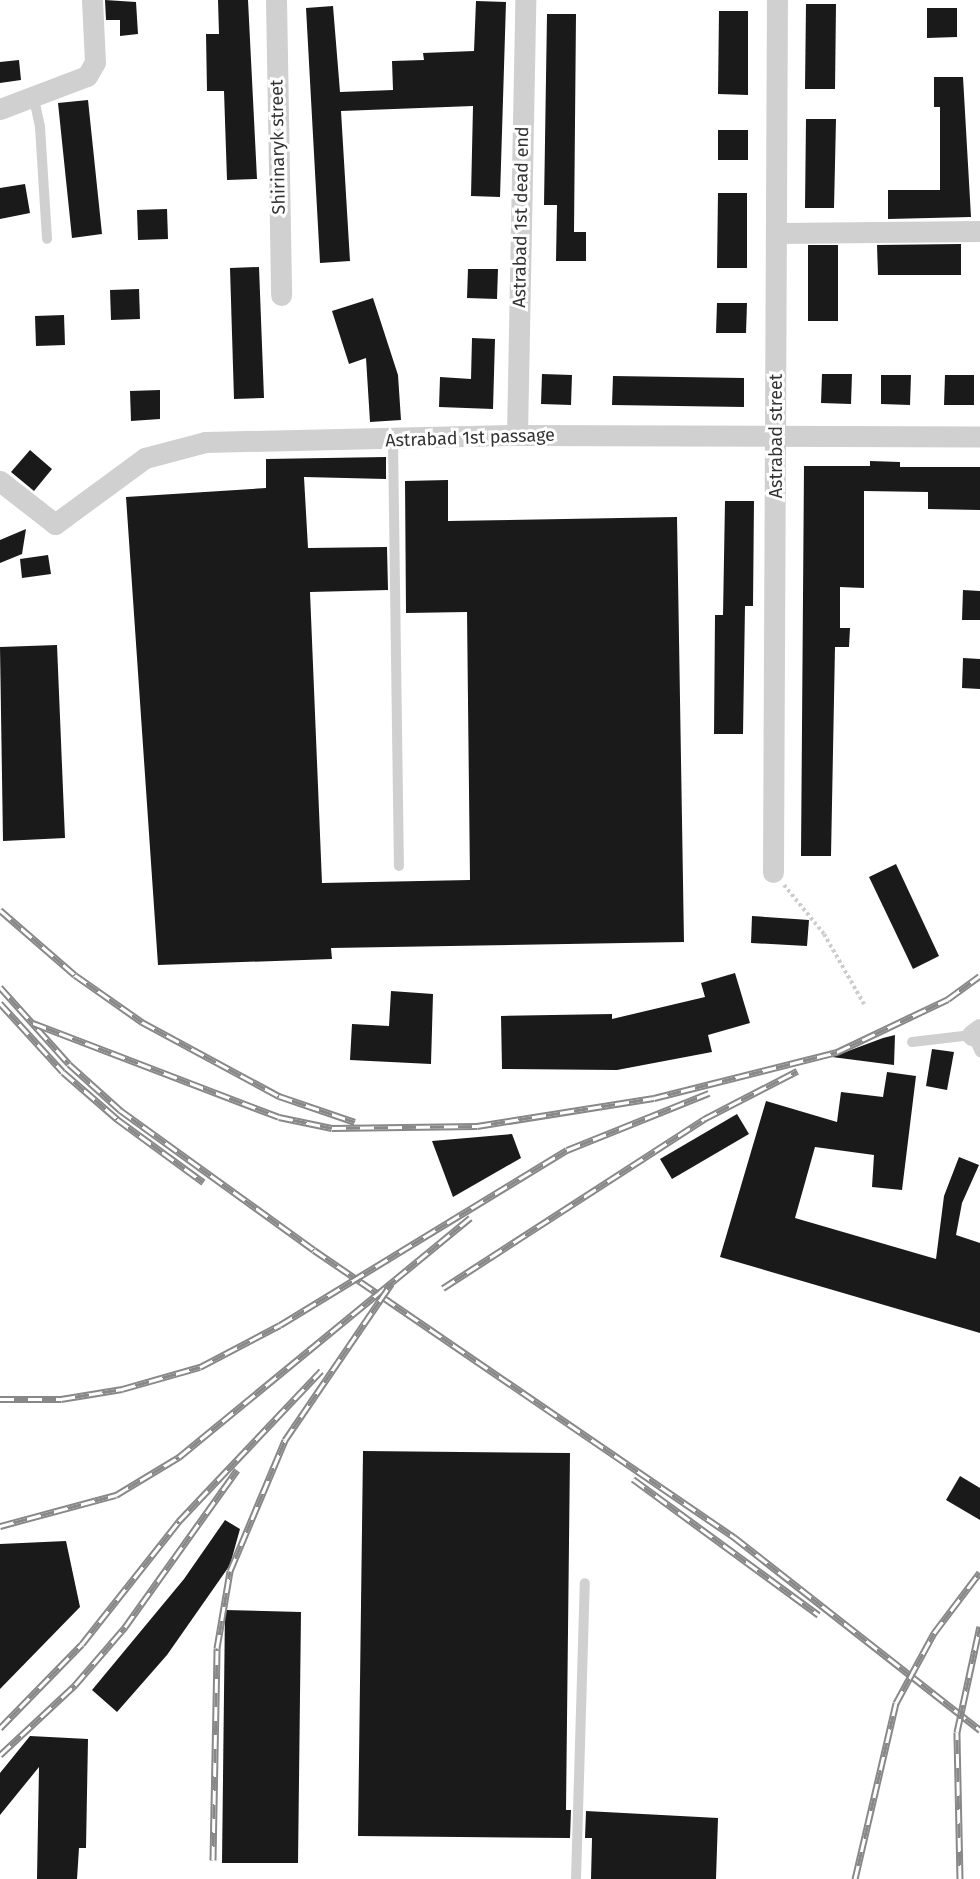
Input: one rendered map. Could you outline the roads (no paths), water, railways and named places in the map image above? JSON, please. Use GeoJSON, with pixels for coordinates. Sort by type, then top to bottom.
{"type":"FeatureCollection","features":[{"type":"Feature","properties":{"kind":"street"},"geometry":{"type":"LineString","coordinates":[[0,110],[33,94],[83,79],[93,68],[92,0]]}},
{"type":"Feature","properties":{"kind":"street","name":"Shirinaryk street"},"geometry":{"type":"LineString","coordinates":[[276,0],[281,295]]}},
{"type":"Feature","properties":{"kind":"street","name":"Astrabad 1st dead end"},"geometry":{"type":"LineString","coordinates":[[517,435],[525,0]]}},
{"type":"Feature","properties":{"kind":"street","name":"Astrabad street"},"geometry":{"type":"LineString","coordinates":[[773,872],[777,0]]}},
{"type":"Feature","properties":{"kind":"street"},"geometry":{"type":"LineString","coordinates":[[777,233],[980,231]]}},
{"type":"Feature","properties":{"kind":"street","name":"Astrabad 1st passage"},"geometry":{"type":"LineString","coordinates":[[0,481],[55,524],[128,468],[165,450],[205,442],[393,441],[517,435],[775,434],[980,437]]}},
{"type":"Feature","properties":{"kind":"lane"},"geometry":{"type":"LineString","coordinates":[[33,94],[40,127],[47,239]]}},
{"type":"Feature","properties":{"kind":"lane"},"geometry":{"type":"LineString","coordinates":[[393,441],[399,866]]}},
{"type":"Feature","properties":{"kind":"lane"},"geometry":{"type":"LineString","coordinates":[[912,1042],[977,1038]]}},
{"type":"Feature","properties":{"kind":"lane"},"geometry":{"type":"LineString","coordinates":[[576,1879],[585,1583]]}},
{"type":"Feature","properties":{"kind":"railway"},"geometry":{"type":"LineString","coordinates":[[0,910],[75,975],[142,1022],[279,1096],[355,1122]]}},
{"type":"Feature","properties":{"kind":"railway"},"geometry":{"type":"LineString","coordinates":[[33,1023],[279,1117],[332,1128],[477,1126],[654,1098],[837,1052],[948,999],[980,976]]}},
{"type":"Feature","properties":{"kind":"railway"},"geometry":{"type":"LineString","coordinates":[[0,987],[69,1064],[120,1110],[314,1250],[734,1537],[980,1730]]}},
{"type":"Feature","properties":{"kind":"railway"},"geometry":{"type":"LineString","coordinates":[[0,1003],[63,1072],[117,1119],[203,1182]]}},
{"type":"Feature","properties":{"kind":"railway"},"geometry":{"type":"LineString","coordinates":[[443,1288],[704,1119],[797,1071]]}},
{"type":"Feature","properties":{"kind":"railway"},"geometry":{"type":"LineString","coordinates":[[0,1399],[61,1399],[122,1389],[200,1367],[280,1325],[567,1150],[709,1093]]}},
{"type":"Feature","properties":{"kind":"railway"},"geometry":{"type":"LineString","coordinates":[[0,1526],[116,1495],[179,1457],[470,1218]]}},
{"type":"Feature","properties":{"kind":"railway"},"geometry":{"type":"LineString","coordinates":[[213,1860],[217,1648],[230,1571],[285,1440],[391,1284]]}},
{"type":"Feature","properties":{"kind":"railway"},"geometry":{"type":"LineString","coordinates":[[0,1728],[82,1644],[179,1521],[321,1371]]}},
{"type":"Feature","properties":{"kind":"railway"},"geometry":{"type":"LineString","coordinates":[[0,1755],[75,1685],[125,1627],[237,1470]]}},
{"type":"Feature","properties":{"kind":"railway"},"geometry":{"type":"LineString","coordinates":[[633,1479],[819,1615]]}},
{"type":"Feature","properties":{"kind":"railway"},"geometry":{"type":"LineString","coordinates":[[855,1879],[896,1703],[934,1633],[980,1572]]}},
{"type":"Feature","properties":{"kind":"railway"},"geometry":{"type":"LineString","coordinates":[[960,1879],[957,1732],[980,1626]]}}]}
